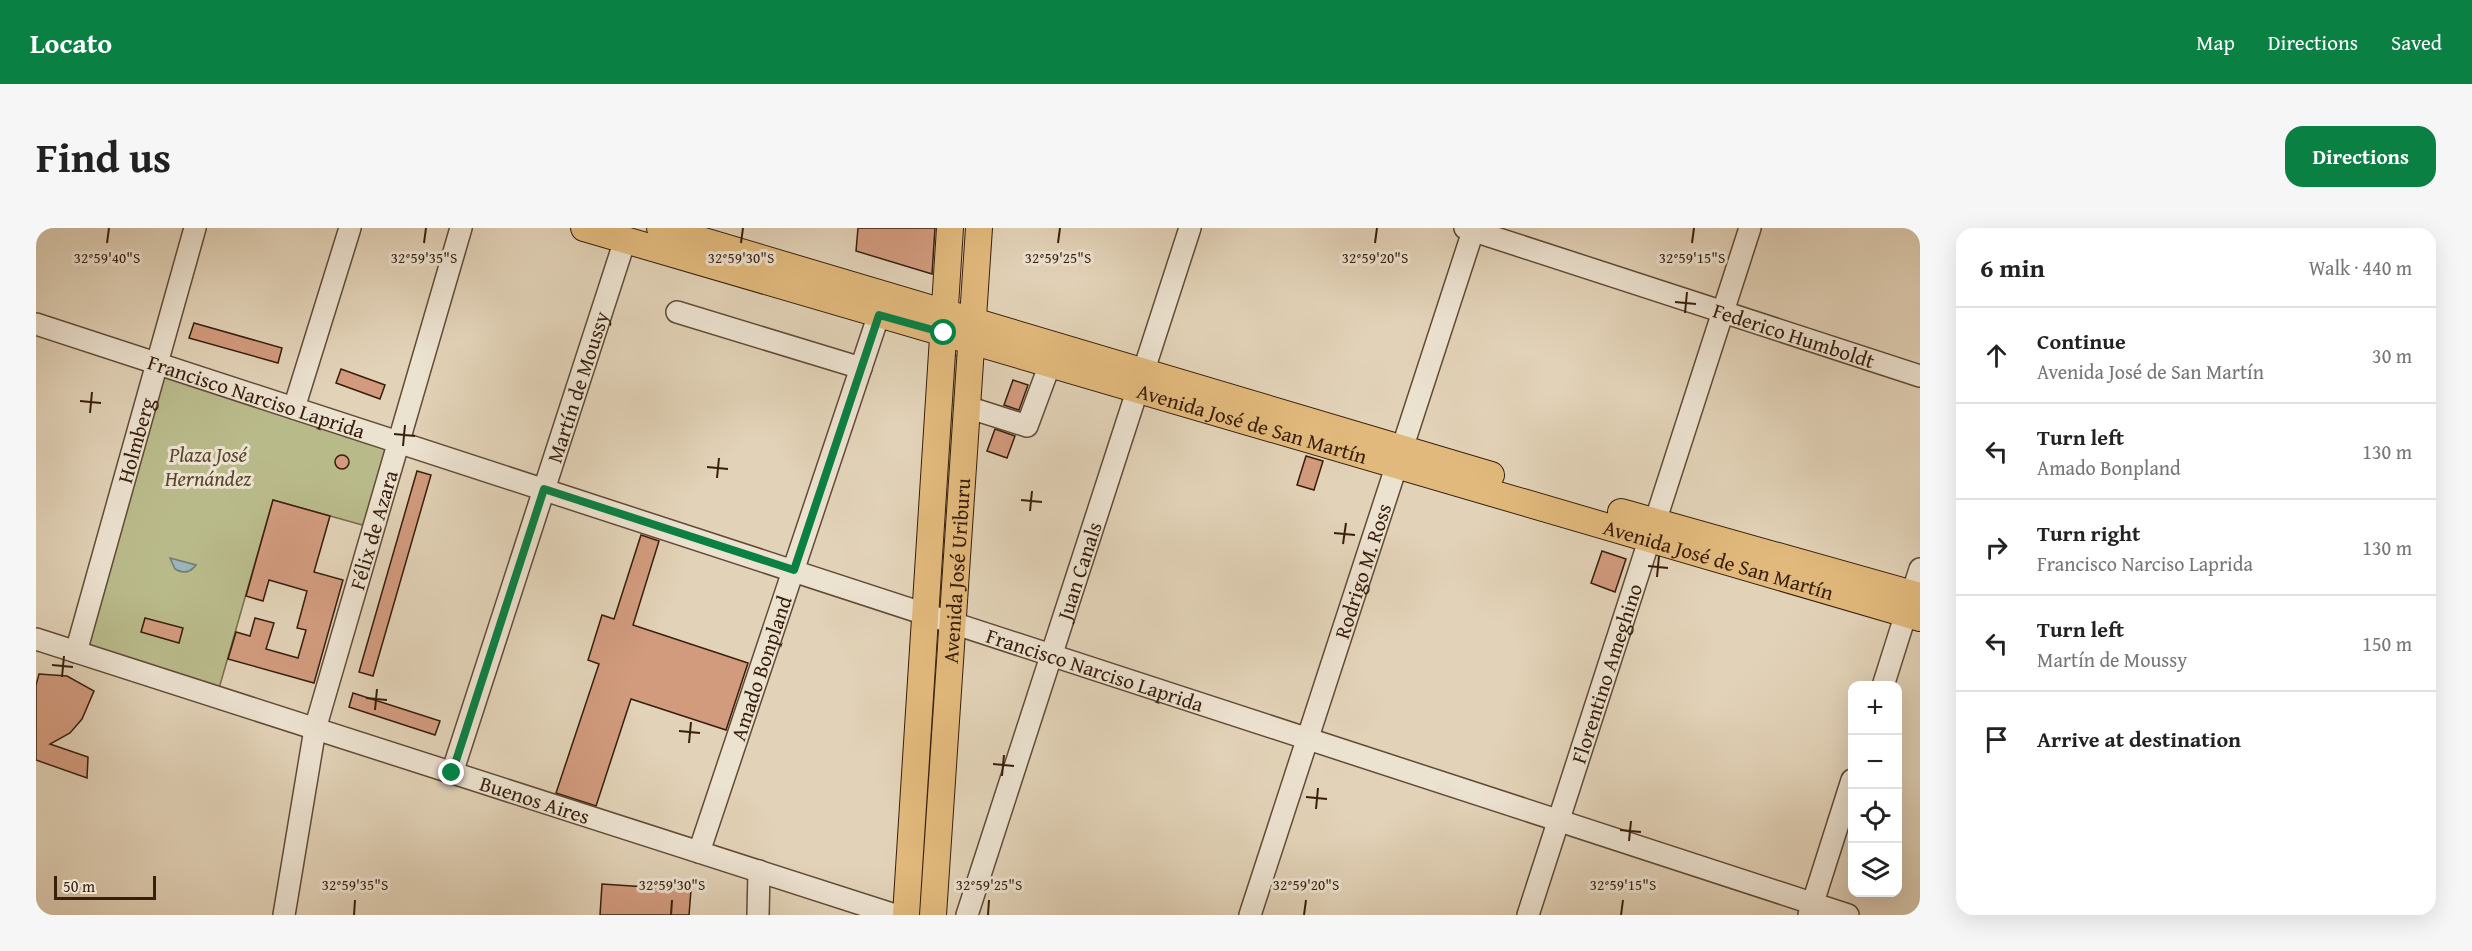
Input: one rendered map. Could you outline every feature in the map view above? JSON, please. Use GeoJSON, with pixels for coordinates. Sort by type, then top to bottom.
{"type":"FeatureCollection","features":[{"type":"Feature","properties":{"kind":"main road","name":"Avenida José de San Martín"},"geometry":{"type":"LineString","coordinates":[[584,228],[625,240],[705,244],[879,315],[945,322]]}},
{"type":"Feature","properties":{"kind":"main road","name":"Avenida José de San Martín"},"geometry":{"type":"LineString","coordinates":[[660,228],[972,331],[1400,458],[1914,606]]}},
{"type":"Feature","properties":{"kind":"main road","name":"Avenida José Uriburu"},"geometry":{"type":"LineString","coordinates":[[906,915],[950,228]]}},
{"type":"Feature","properties":{"kind":"main road","name":"Avenida José Uriburu"},"geometry":{"type":"LineString","coordinates":[[933,915],[979,228]]}},
{"type":"Feature","properties":{"kind":"main road","name":"Avenida José de San Martín"},"geometry":{"type":"LineString","coordinates":[[972,331],[1050,364],[1140,381]]}},
{"type":"Feature","properties":{"kind":"street","name":"Holmberg"},"geometry":{"type":"LineString","coordinates":[[76,652],[195,228]]}},
{"type":"Feature","properties":{"kind":"street"},"geometry":{"type":"LineString","coordinates":[[294,408],[350,228]]}},
{"type":"Feature","properties":{"kind":"street","name":"Félix de Azara"},"geometry":{"type":"LineString","coordinates":[[284,915],[315,729],[461,228]]}},
{"type":"Feature","properties":{"kind":"street","name":"Juan Canals"},"geometry":{"type":"LineString","coordinates":[[967,915],[1190,228]]}},
{"type":"Feature","properties":{"kind":"street","name":"Florentino Ameghino"},"geometry":{"type":"LineString","coordinates":[[1527,915],[1750,228]]}},
{"type":"Feature","properties":{"kind":"street","name":"Federico Humboldt"},"geometry":{"type":"LineString","coordinates":[[1470,229],[1920,376]]}},
{"type":"Feature","properties":{"kind":"street","name":"Rodrigo M. Ross"},"geometry":{"type":"LineString","coordinates":[[1250,915],[1400,458],[1470,229]]}},
{"type":"Feature","properties":{"kind":"street","name":"Martín de Moussy"},"geometry":{"type":"LineString","coordinates":[[452,773],[625,240]]}},
{"type":"Feature","properties":{"kind":"street"},"geometry":{"type":"LineString","coordinates":[[677,312],[861,368]]}},
{"type":"Feature","properties":{"kind":"street","name":"Amado Bonpland"},"geometry":{"type":"LineString","coordinates":[[699,852],[879,315]]}},
{"type":"Feature","properties":{"kind":"street","name":"Francisco Narciso Laprida"},"geometry":{"type":"LineString","coordinates":[[36,324],[925,612],[1051,656],[1558,821],[1811,909],[1848,915]]}},
{"type":"Feature","properties":{"kind":"street"},"geometry":{"type":"LineString","coordinates":[[967,407],[1028,426],[1050,364]]}},
{"type":"Feature","properties":{"kind":"street"},"geometry":{"type":"LineString","coordinates":[[1885,681],[1914,606],[1920,569]]}},
{"type":"Feature","properties":{"kind":"street","name":"Buenos Aires"},"geometry":{"type":"LineString","coordinates":[[36,639],[895,915]]}},
{"type":"Feature","properties":{"kind":"street"},"geometry":{"type":"LineString","coordinates":[[1811,909],[1849,789]]}},
{"type":"Feature","properties":{"kind":"street"},"geometry":{"type":"LineString","coordinates":[[758,915],[759,871]]}},
{"type":"Feature","properties":{"kind":"green space"},"geometry":{"type":"Polygon","coordinates":[[[955,355],[960,357],[945,607],[935,604],[952,358],[955,355]]]}},
{"type":"Feature","properties":{"kind":"green space","name":"Plaza José Hernández"},"geometry":{"type":"Polygon","coordinates":[[[161,377],[169,377],[386,446],[387,452],[366,526],[273,500],[218,692],[90,646],[87,635],[161,377]]]}},
{"type":"Feature","properties":{"kind":"water"},"geometry":{"type":"Polygon","coordinates":[[[170,558],[196,565],[189,571],[181,572],[175,569],[170,558]]]}},
{"type":"Feature","properties":{"kind":"building"},"geometry":{"type":"Polygon","coordinates":[[[858,228],[935,228],[932,274],[856,251],[858,228]]]}},
{"type":"Feature","properties":{"kind":"building"},"geometry":{"type":"Polygon","coordinates":[[[194,323],[282,348],[278,363],[189,338],[194,323]]]}},
{"type":"Feature","properties":{"kind":"building"},"geometry":{"type":"Polygon","coordinates":[[[341,369],[385,385],[380,399],[336,383],[341,369]]]}},
{"type":"Feature","properties":{"kind":"building"},"geometry":{"type":"Polygon","coordinates":[[[1013,380],[1028,385],[1019,410],[1004,405],[1013,380]]]}},
{"type":"Feature","properties":{"kind":"building"},"geometry":{"type":"Polygon","coordinates":[[[995,429],[1015,436],[1007,458],[987,451],[995,429]]]}},
{"type":"Feature","properties":{"kind":"building"},"geometry":{"type":"Polygon","coordinates":[[[339,455],[345,455],[349,462],[345,469],[339,469],[335,465],[335,459],[339,455]]]}},
{"type":"Feature","properties":{"kind":"building"},"geometry":{"type":"Polygon","coordinates":[[[1306,456],[1323,461],[1314,490],[1297,485],[1306,456]]]}},
{"type":"Feature","properties":{"kind":"building"},"geometry":{"type":"Polygon","coordinates":[[[417,471],[431,475],[373,676],[359,672],[417,471]]]}},
{"type":"Feature","properties":{"kind":"building"},"geometry":{"type":"Polygon","coordinates":[[[273,500],[330,516],[314,572],[343,580],[314,683],[228,659],[236,632],[250,636],[255,618],[274,623],[266,649],[298,658],[306,630],[297,628],[307,591],[269,580],[263,601],[246,596],[273,500]]]}},
{"type":"Feature","properties":{"kind":"building"},"geometry":{"type":"Polygon","coordinates":[[[641,535],[659,541],[633,625],[748,663],[726,730],[631,699],[596,806],[556,793],[599,664],[588,660],[602,615],[614,619],[641,535]]]}},
{"type":"Feature","properties":{"kind":"building"},"geometry":{"type":"Polygon","coordinates":[[[1602,551],[1626,559],[1615,592],[1591,583],[1602,551]]]}},
{"type":"Feature","properties":{"kind":"building"},"geometry":{"type":"Polygon","coordinates":[[[145,618],[183,628],[179,643],[141,632],[145,618]]]}},
{"type":"Feature","properties":{"kind":"building"},"geometry":{"type":"Polygon","coordinates":[[[39,674],[67,676],[94,691],[82,719],[70,733],[50,744],[88,757],[87,778],[36,760],[36,685],[39,674]]]}},
{"type":"Feature","properties":{"kind":"building"},"geometry":{"type":"Polygon","coordinates":[[[353,693],[440,721],[435,735],[349,707],[353,693]]]}},
{"type":"Feature","properties":{"kind":"building"},"geometry":{"type":"Polygon","coordinates":[[[602,884],[691,890],[689,915],[600,915],[602,884]]]}},
{"type":"Feature","properties":{"kind":"route"},"geometry":{"type":"LineString","coordinates":[[452,773],[544,489],[794,570],[879,315],[944,333]]}}]}
